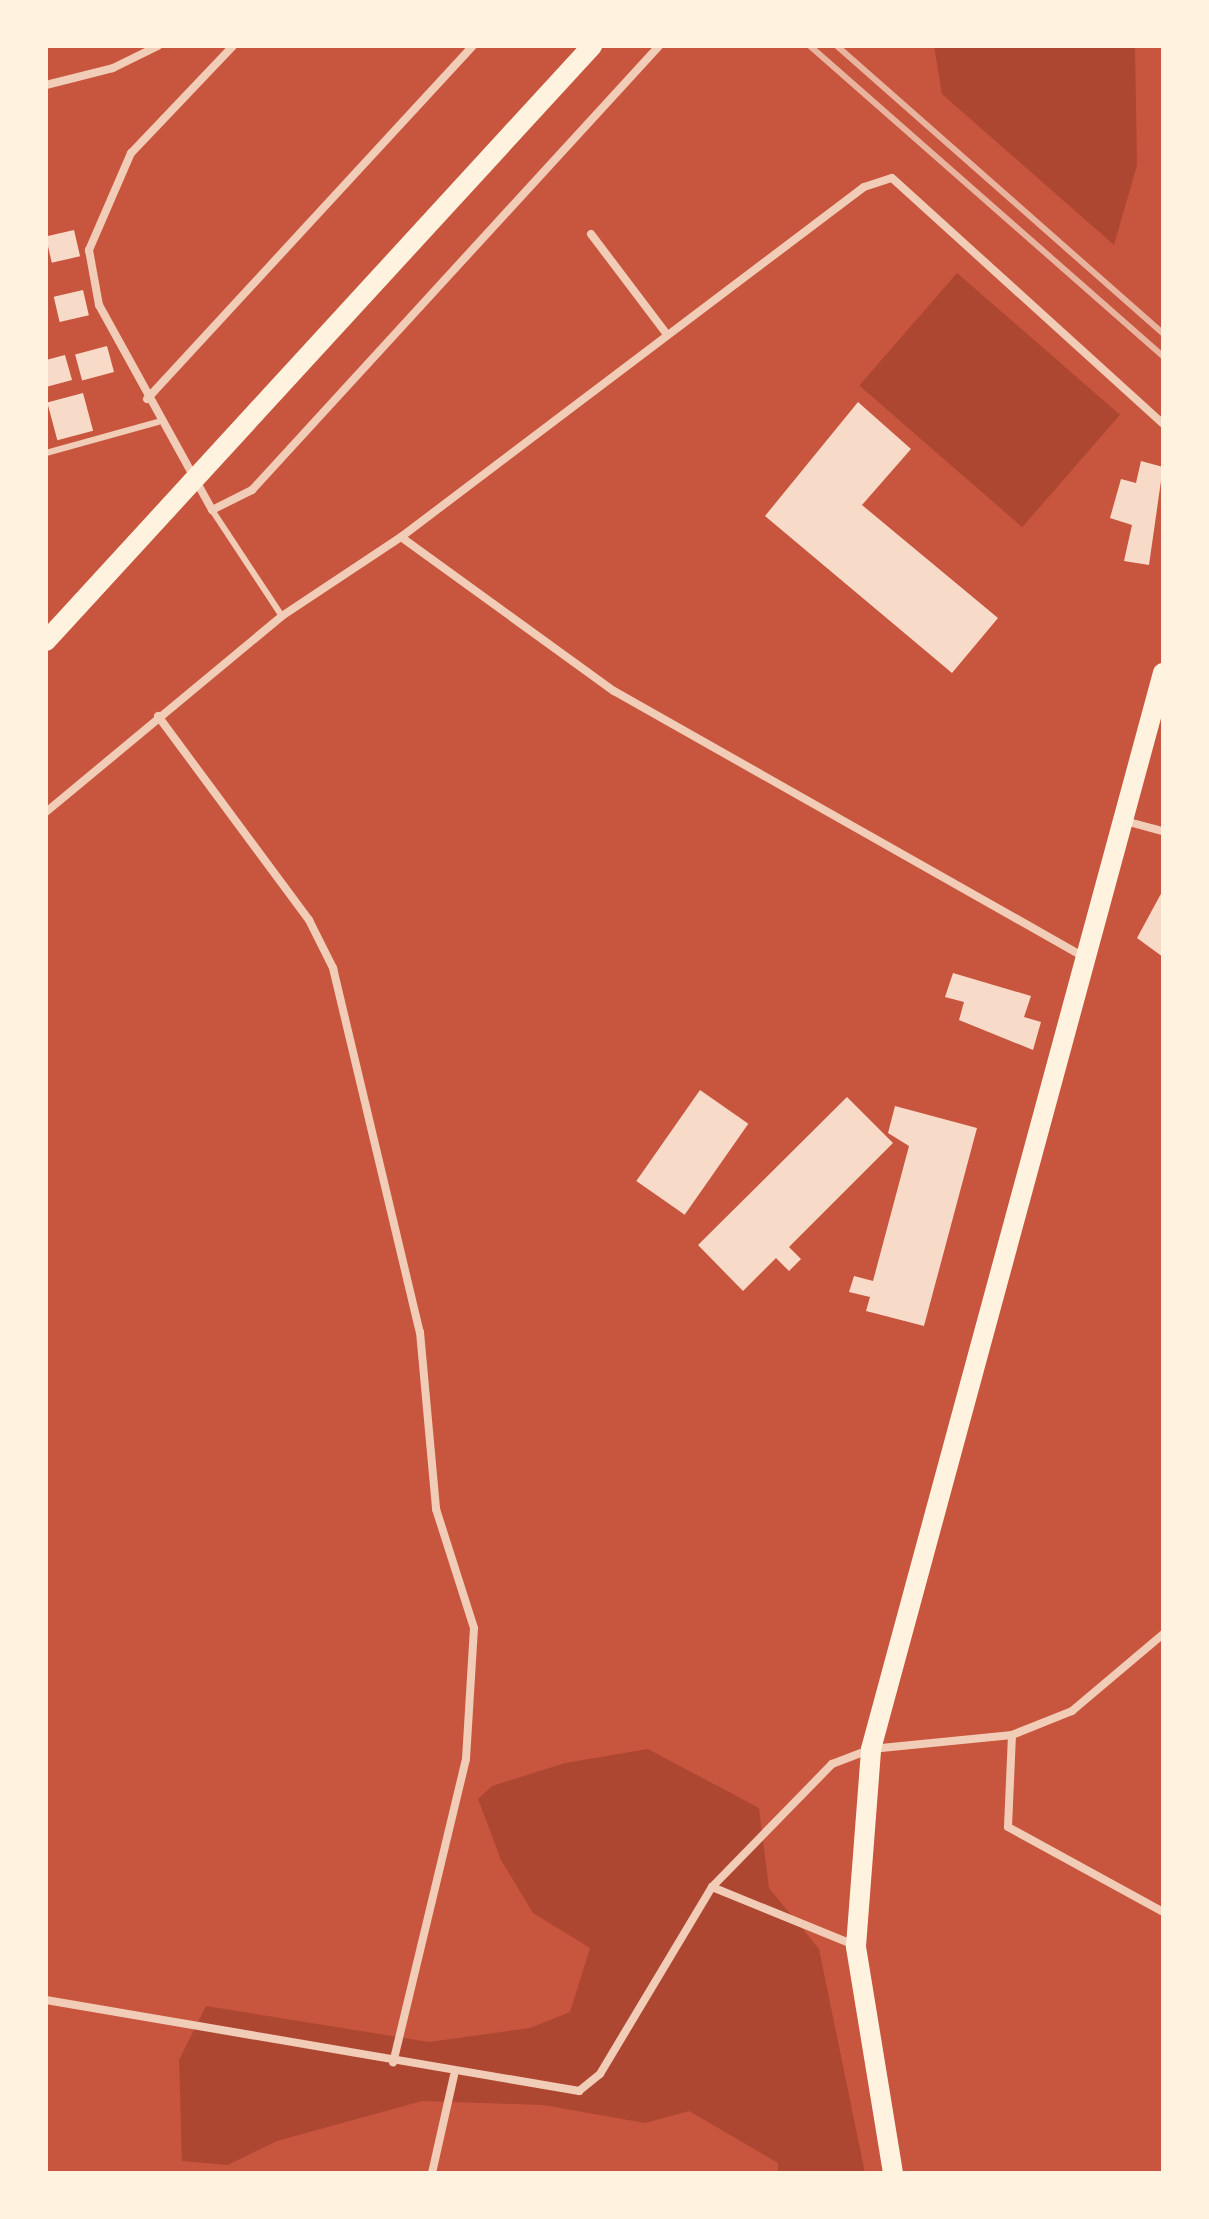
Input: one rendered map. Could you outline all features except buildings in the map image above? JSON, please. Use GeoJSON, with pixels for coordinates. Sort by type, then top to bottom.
{"type":"FeatureCollection","features":[{"type":"Feature","properties":{"kind":"main road"},"geometry":{"type":"LineString","coordinates":[[46,641],[592,46]]}},
{"type":"Feature","properties":{"kind":"main road"},"geometry":{"type":"LineString","coordinates":[[893,2173],[856,1946],[871,1749],[1163,673]]}},
{"type":"Feature","properties":{"kind":"street"},"geometry":{"type":"LineString","coordinates":[[46,85],[113,68],[158,46]]}},
{"type":"Feature","properties":{"kind":"street"},"geometry":{"type":"LineString","coordinates":[[233,46],[131,153],[89,250],[99,305],[158,422],[212,510],[252,490],[659,46]]}},
{"type":"Feature","properties":{"kind":"street"},"geometry":{"type":"LineString","coordinates":[[147,399],[473,46]]}},
{"type":"Feature","properties":{"kind":"street"},"geometry":{"type":"LineString","coordinates":[[46,812],[282,616],[401,537],[666,333],[864,187],[892,178],[1163,424]]}},
{"type":"Feature","properties":{"kind":"street"},"geometry":{"type":"LineString","coordinates":[[591,234],[666,333]]}},
{"type":"Feature","properties":{"kind":"street"},"geometry":{"type":"LineString","coordinates":[[401,537],[614,691],[1087,958]]}},
{"type":"Feature","properties":{"kind":"street"},"geometry":{"type":"LineString","coordinates":[[158,716],[309,920],[333,968],[420,1332],[436,1509],[474,1628],[466,1759],[393,2062]]}},
{"type":"Feature","properties":{"kind":"street"},"geometry":{"type":"LineString","coordinates":[[1124,821],[1163,831]]}},
{"type":"Feature","properties":{"kind":"street"},"geometry":{"type":"LineString","coordinates":[[46,2000],[454,2075],[579,2091],[600,2074],[712,1887],[832,1764],[871,1749],[1012,1735],[1072,1711],[1163,1634]]}},
{"type":"Feature","properties":{"kind":"street"},"geometry":{"type":"LineString","coordinates":[[1012,1735],[1008,1827],[1163,1912]]}},
{"type":"Feature","properties":{"kind":"street"},"geometry":{"type":"LineString","coordinates":[[712,1887],[856,1946]]}},
{"type":"Feature","properties":{"kind":"street"},"geometry":{"type":"LineString","coordinates":[[432,2173],[454,2075]]}},
{"type":"Feature","properties":{"kind":"lane"},"geometry":{"type":"LineString","coordinates":[[46,453],[158,422]]}},
{"type":"Feature","properties":{"kind":"lane"},"geometry":{"type":"LineString","coordinates":[[212,510],[282,616]]}},
{"type":"Feature","properties":{"kind":"shaded area"},"geometry":{"type":"Polygon","coordinates":[[[934,46],[1135,46],[1137,165],[1114,245],[942,94],[934,46]]]}},
{"type":"Feature","properties":{"kind":"shaded area"},"geometry":{"type":"Polygon","coordinates":[[[957,273],[1120,415],[1022,527],[859,385],[957,273]]]}},
{"type":"Feature","properties":{"kind":"shaded area"},"geometry":{"type":"Polygon","coordinates":[[[648,1749],[759,1808],[769,1888],[819,1949],[865,2173],[778,2173],[778,2163],[689,2111],[645,2123],[543,2105],[422,2101],[277,2141],[228,2165],[182,2161],[179,2060],[206,2006],[429,2042],[530,2028],[570,2012],[590,1948],[533,1913],[501,1860],[478,1799],[492,1786],[565,1763],[648,1749]]]}},
{"type":"Feature","properties":{"kind":"railway"},"geometry":{"type":"LineString","coordinates":[[810,46],[1163,356]]}},
{"type":"Feature","properties":{"kind":"railway"},"geometry":{"type":"LineString","coordinates":[[837,46],[1163,333]]}}]}
